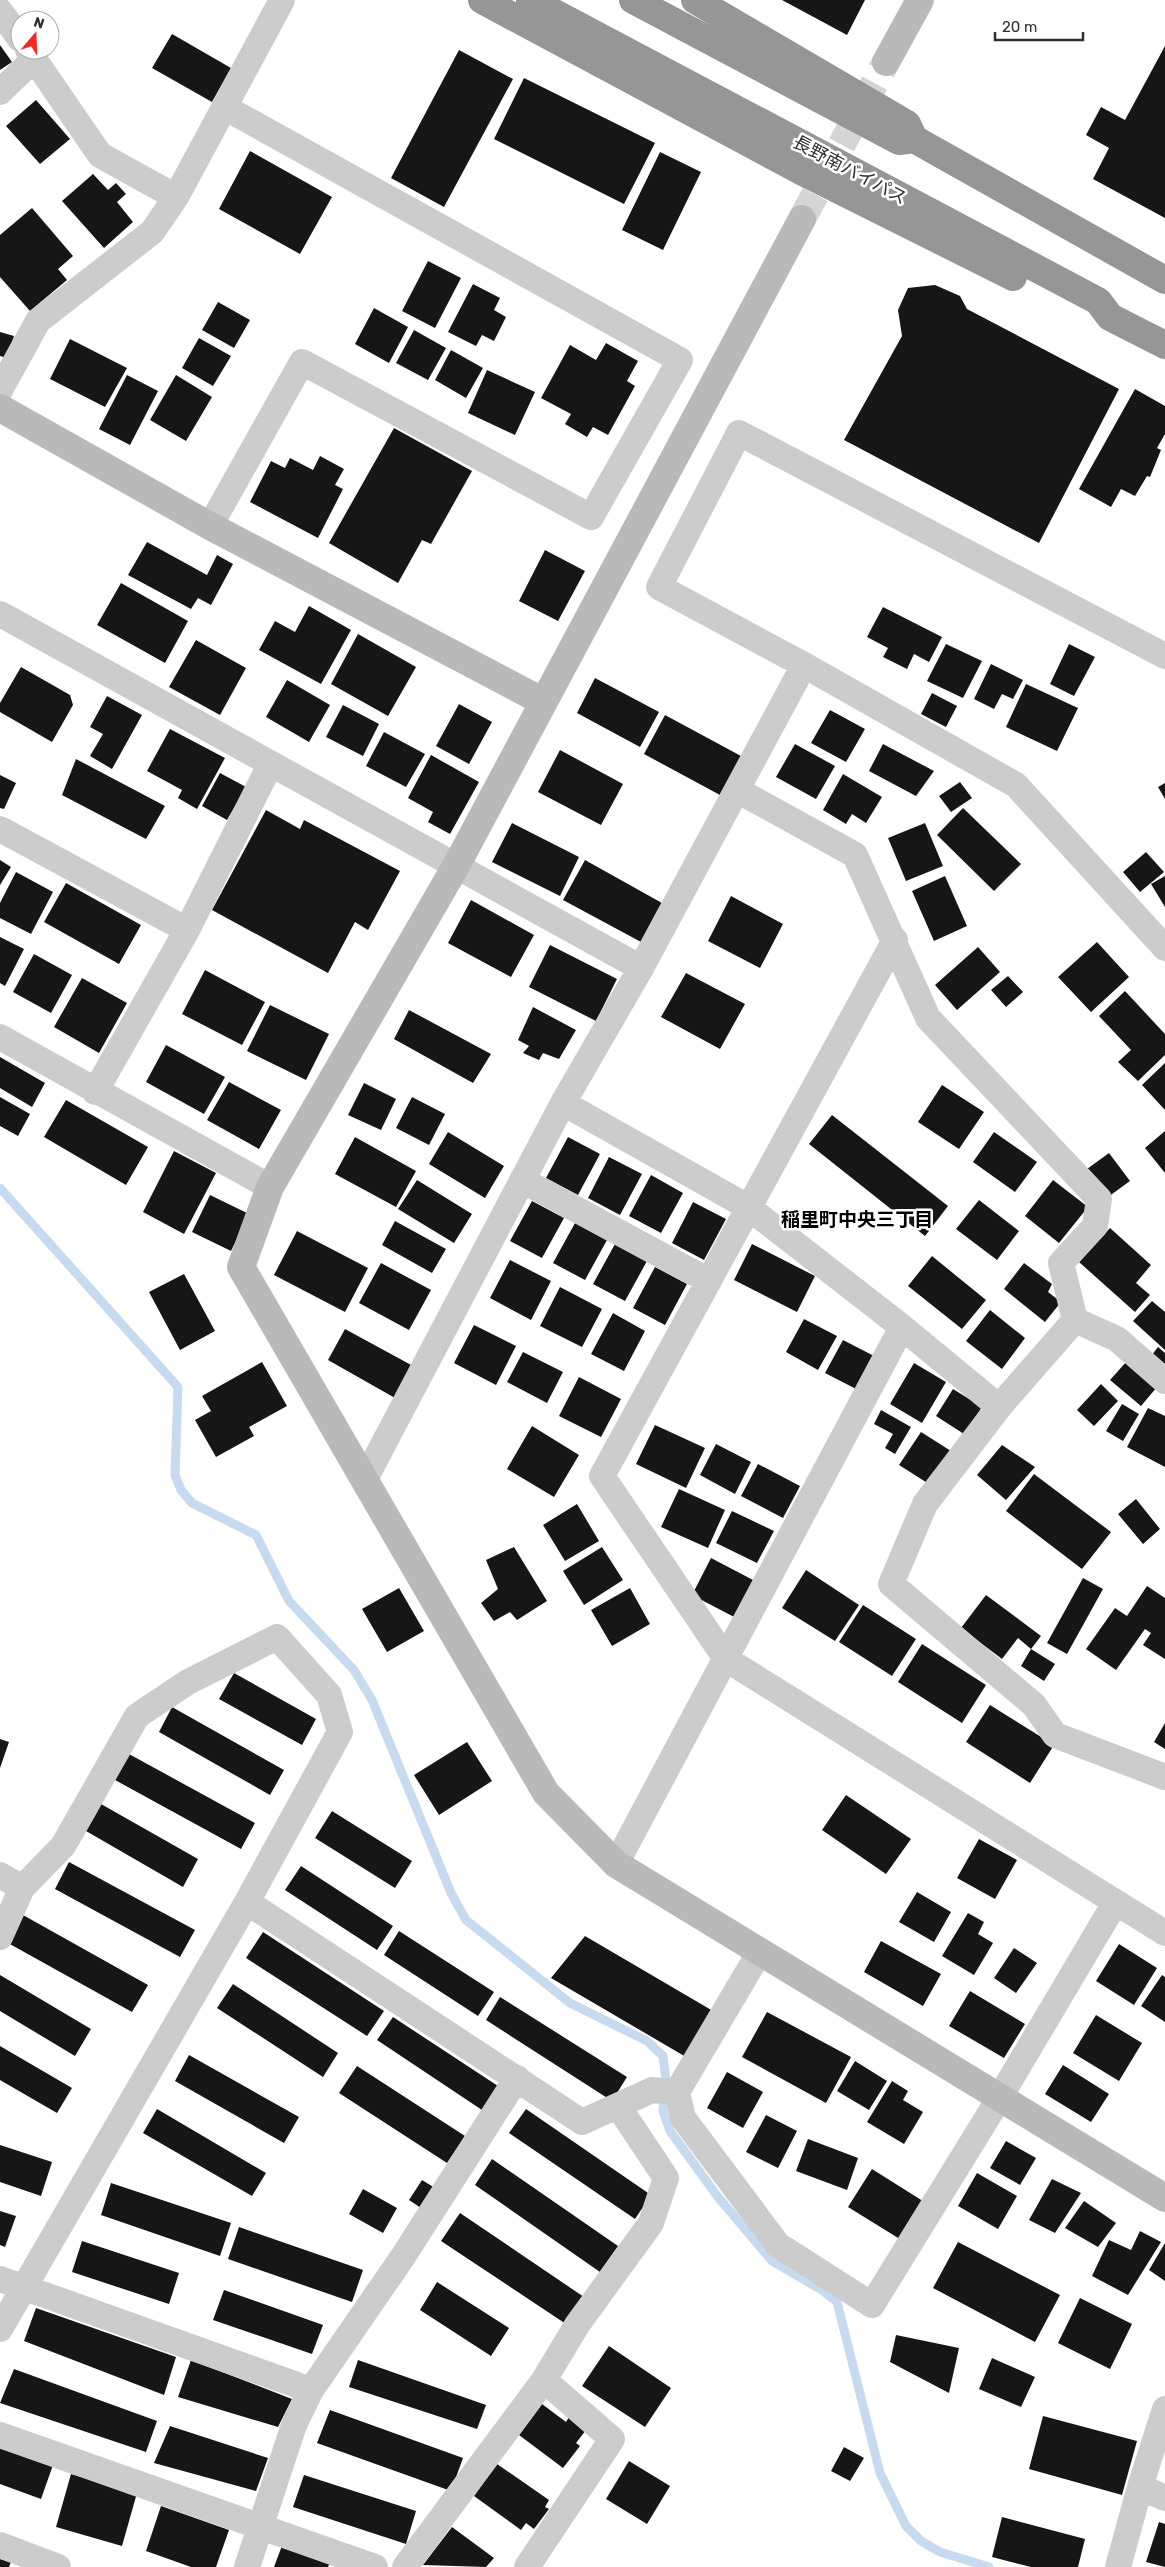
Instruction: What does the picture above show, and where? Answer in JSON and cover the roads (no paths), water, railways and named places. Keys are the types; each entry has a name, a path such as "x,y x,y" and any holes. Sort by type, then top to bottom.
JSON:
{"highway":[{"path":"482,0 801,171 1092,316 1110,317"},
{"path":"633,0 899,141 914,139 1165,280"},
{"path":"694,0 908,124 914,139"},
{"name":"長野南バイパス","path":"541,6 1098,301 1110,317 1165,345"}],"street":[{"path":"0,390 38,321 152,232 176,197 282,0"},
{"path":"886,62 920,0"},
{"path":"0,11 10,25"},
{"path":"0,92 20,60"},
{"path":"35,60 100,155 176,197"},
{"path":"210,526 302,362 592,517 680,360 224,107"},
{"path":"802,219 542,701 456,866 270,1187 241,1267 546,1793 616,1864 759,1953 1165,2198"},
{"path":"0,408 210,526 542,701"},
{"path":"1165,656 739,433 659,588 804,665 1016,785 1165,948"},
{"path":"0,614 270,765 641,968"},
{"path":"365,1478 563,1103 641,968 804,665"},
{"path":"95,1092 187,930 270,765"},
{"path":"737,790 855,854 896,940 928,1018 1099,1199 1095,1226 1061,1264 1075,1320"},
{"path":"0,829 187,930"},
{"path":"896,940 602,1476 726,1658 1165,1933"},
{"path":"0,1037 95,1092 270,1187"},
{"path":"563,1103 748,1207 902,1327 999,1407"},
{"path":"522,1180 708,1281"},
{"path":"1075,1320 1117,1339 1165,1381"},
{"path":"1075,1320 999,1407 925,1504 891,1584 1034,1705 1055,1735 1165,1777"},
{"path":"616,1864 902,1327"},
{"path":"0,1937 22,1888 63,1846 137,1716 188,1682 277,1637 329,1695 340,1732 247,1902 12,2283 0,2329"},
{"path":"0,1875 22,1888"},
{"path":"247,1902 582,2122 618,2106 665,2091 759,1953"},
{"path":"665,2091 778,2245 872,2304 1000,2097 1115,1903"},
{"path":"247,2567 294,2425 311,2390 404,2255 517,2078"},
{"path":"406,2567 544,2380 577,2325 651,2223 666,2178 618,2106"},
{"path":"12,2283 311,2390"},
{"path":"527,2567 612,2439 544,2380"},
{"path":"1118,2567 1140,2486 1165,2409"},
{"path":"0,2435 375,2567"},
{"path":"1140,2486 1165,2498"},
{"path":"0,2545 58,2567"}],"waterway":[{"path":"0,1188 178,1387 175,1475 181,1490 192,1503 256,1535 289,1601 354,1670 372,1700 451,1893 466,1920 570,2003 647,2041 663,2056 666,2080 663,2111 670,2131 718,2197 772,2261 822,2290 837,2302 880,2473 906,2526 921,2541 940,2552 989,2567"}],"tunnel":[{"path":"802,219 886,62"}],"district":[{"name":"稲里町中央三丁目","path":"857,1219"}]}
